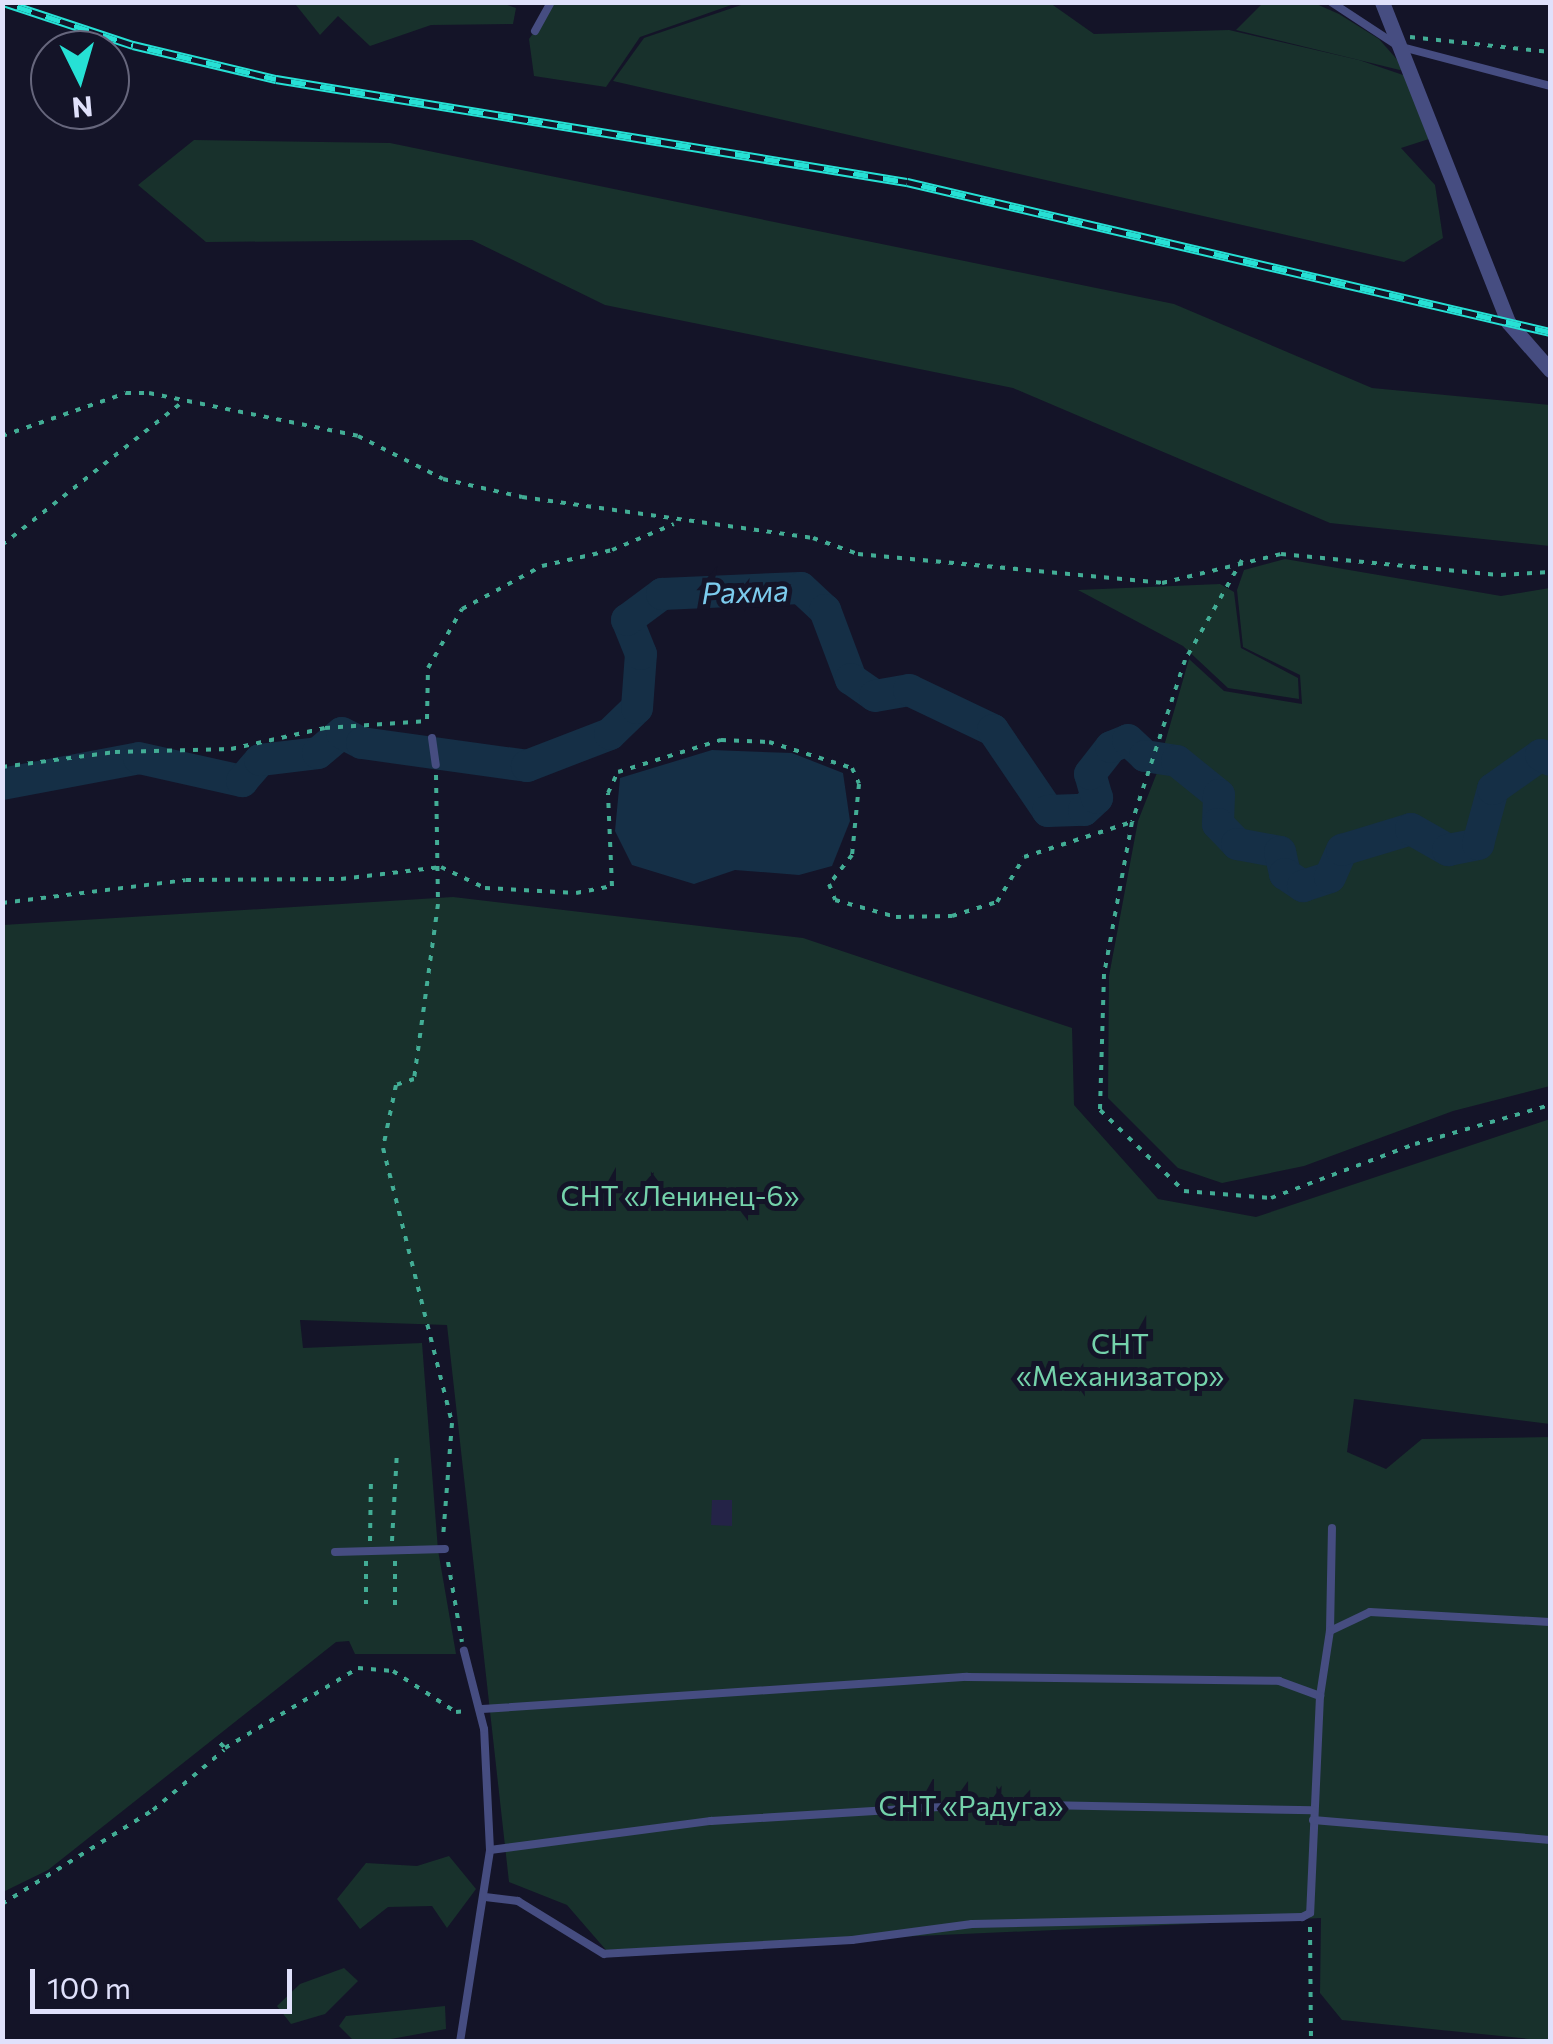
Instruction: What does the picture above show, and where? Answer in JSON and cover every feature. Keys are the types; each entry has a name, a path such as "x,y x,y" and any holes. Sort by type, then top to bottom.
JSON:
{"street":[{"path":"1382,2 1508,322 1550,370"}],"lane":[{"path":"535,31 552,2"},
{"path":"1330,2 1398,46 1550,86"},
{"path":"432,738 436,764"},
{"path":"487,1897 518,1901 604,1954 852,1940 972,1924 1310,1913 1320,1696 1330,1632 1332,1528"},
{"path":"335,1552 445,1549"},
{"path":"1330,1632 1370,1612 1550,1622"},
{"path":"460,2042 487,1897 490,1850 482,1709 464,1651"},
{"path":"482,1709 968,1678 1279,1681 1320,1696"},
{"path":"490,1850 711,1821 987,1804 1313,1815 1550,1840"}],"path":[{"path":"1398,46 1416,33 1550,52"},
{"path":"2,436 126,392 185,400 358,436 442,478 592,513 688,522 1059,578 1162,583 1243,559 1281,554 1501,575 1550,572"},
{"path":"2,546 185,400"},
{"path":"432,738 428,721 428,668 462,608 542,566 688,522"},
{"path":"1243,559 1185,660 1164,740 1132,822 1104,974 1100,1110 1184,1191 1271,1198 1415,1144 1550,1104"},
{"path":"2,767 231,748 325,728 428,721"},
{"path":"2,902 186,880 341,879 440,867 485,888 576,893 612,886 608,792 618,772 721,740 770,742 852,768 858,784 852,855 829,884 835,900 896,916 952,916 997,902 1024,857 1132,822"},
{"path":"436,764 440,867 414,1078 396,1084 384,1148 452,1422 440,1520 464,1651"},
{"path":"395,1605 397,1451"},
{"path":"366,1604 371,1478"},
{"path":"2,1904 152,1810 230,1745 358,1668 392,1671 456,1712 482,1709"},
{"path":"220,1743 230,1745"},
{"path":"1310,1913 1312,2042"}],"green space":[{"path":"499,2 516,8 513,24 431,25 370,46 338,16 320,35 296,5"},
{"path":"555,3 737,3 640,37 606,87 534,76 529,39"},
{"path":"747,3 1050,3 1094,34 1229,30 1359,60 1406,76 1432,138 1401,148 1435,185 1443,238 1404,262 613,81 644,38"},
{"path":"1263,3 1314,3 1339,14 1379,39 1408,72 1236,30"},
{"path":"194,140 390,143 1174,304 1372,388 1550,405 1550,546 1330,523 1013,388 605,305 472,240 206,242 138,185"},
{"path":"1285,559 1501,596 1550,588 1550,754 1538,749 1487,787 1473,838 1449,844 1402,822 1337,847 1327,870 1304,879 1289,870 1283,846 1240,836 1224,823 1223,790 1182,756 1162,753 1189,659 1224,691 1302,704 1300,675 1243,647 1237,590 1244,570"},
{"path":"1220,584 1234,592 1241,648 1298,678 1299,699 1228,688 1183,646 1078,590"},
{"path":"1542,761 1550,766 1550,1086 1453,1111 1304,1166 1222,1183 1178,1168 1108,1098 1109,976 1138,821 1160,765 1214,798 1213,826 1234,847 1275,859 1298,892 1335,882 1348,855 1414,834 1441,855 1482,849 1499,793"},
{"path":"453,897 803,938 1072,1028 1074,1105 1158,1199 1256,1217 1550,1119 1550,1424 1354,1399 1347,1452 1386,1469 1422,1439 1550,1437 1550,2041 1342,2020 1320,1993 1321,1918 606,1950 567,1905 509,1882 447,1325 300,1320 303,1348 422,1343 438,1550 456,1654 355,1654 349,1641 336,1642 48,1870 3,1892 3,925"},
{"path":"449,1856 476,1889 447,1928 432,1906 388,1907 360,1929 337,1899 366,1863 417,1866"},
{"path":"344,1968 358,1981 325,2014 291,2024 277,2006 300,1984"},
{"path":"445,2006 446,2029 380,2041 354,2041 339,2026 346,2016"}],"water":[{"path":"712,750 792,753 843,773 850,821 832,866 799,875 735,870 694,884 632,865 615,831 620,778"}],"building":[{"path":"712,1500 732,1500 732,1526 711,1525"}],"waterway":[{"name":"Рахма","path":"2,784 139,758 242,781 260,760 318,753 342,733 362,743 527,766 610,734 637,708 641,654 627,620 662,594 801,588 825,610 851,679 875,696 909,690 993,730 1048,811 1084,810 1097,798 1090,774 1111,747 1128,740 1145,756 1177,761 1219,795 1218,824 1237,844 1280,852 1285,874 1303,886 1330,877 1342,850 1411,829 1448,850 1478,844 1493,789 1541,755 1550,760"}],"railway":[{"path":"3,2 133,45 276,79 907,182 1550,332"}],"park label":[{"name":"СНТ «Ленинец-6»","path":"680,1195"},
{"name":"СНТ «Механизатор»","path":"1120,1359"},
{"name":"СНТ «Радуга»","path":"971,1805"}]}
